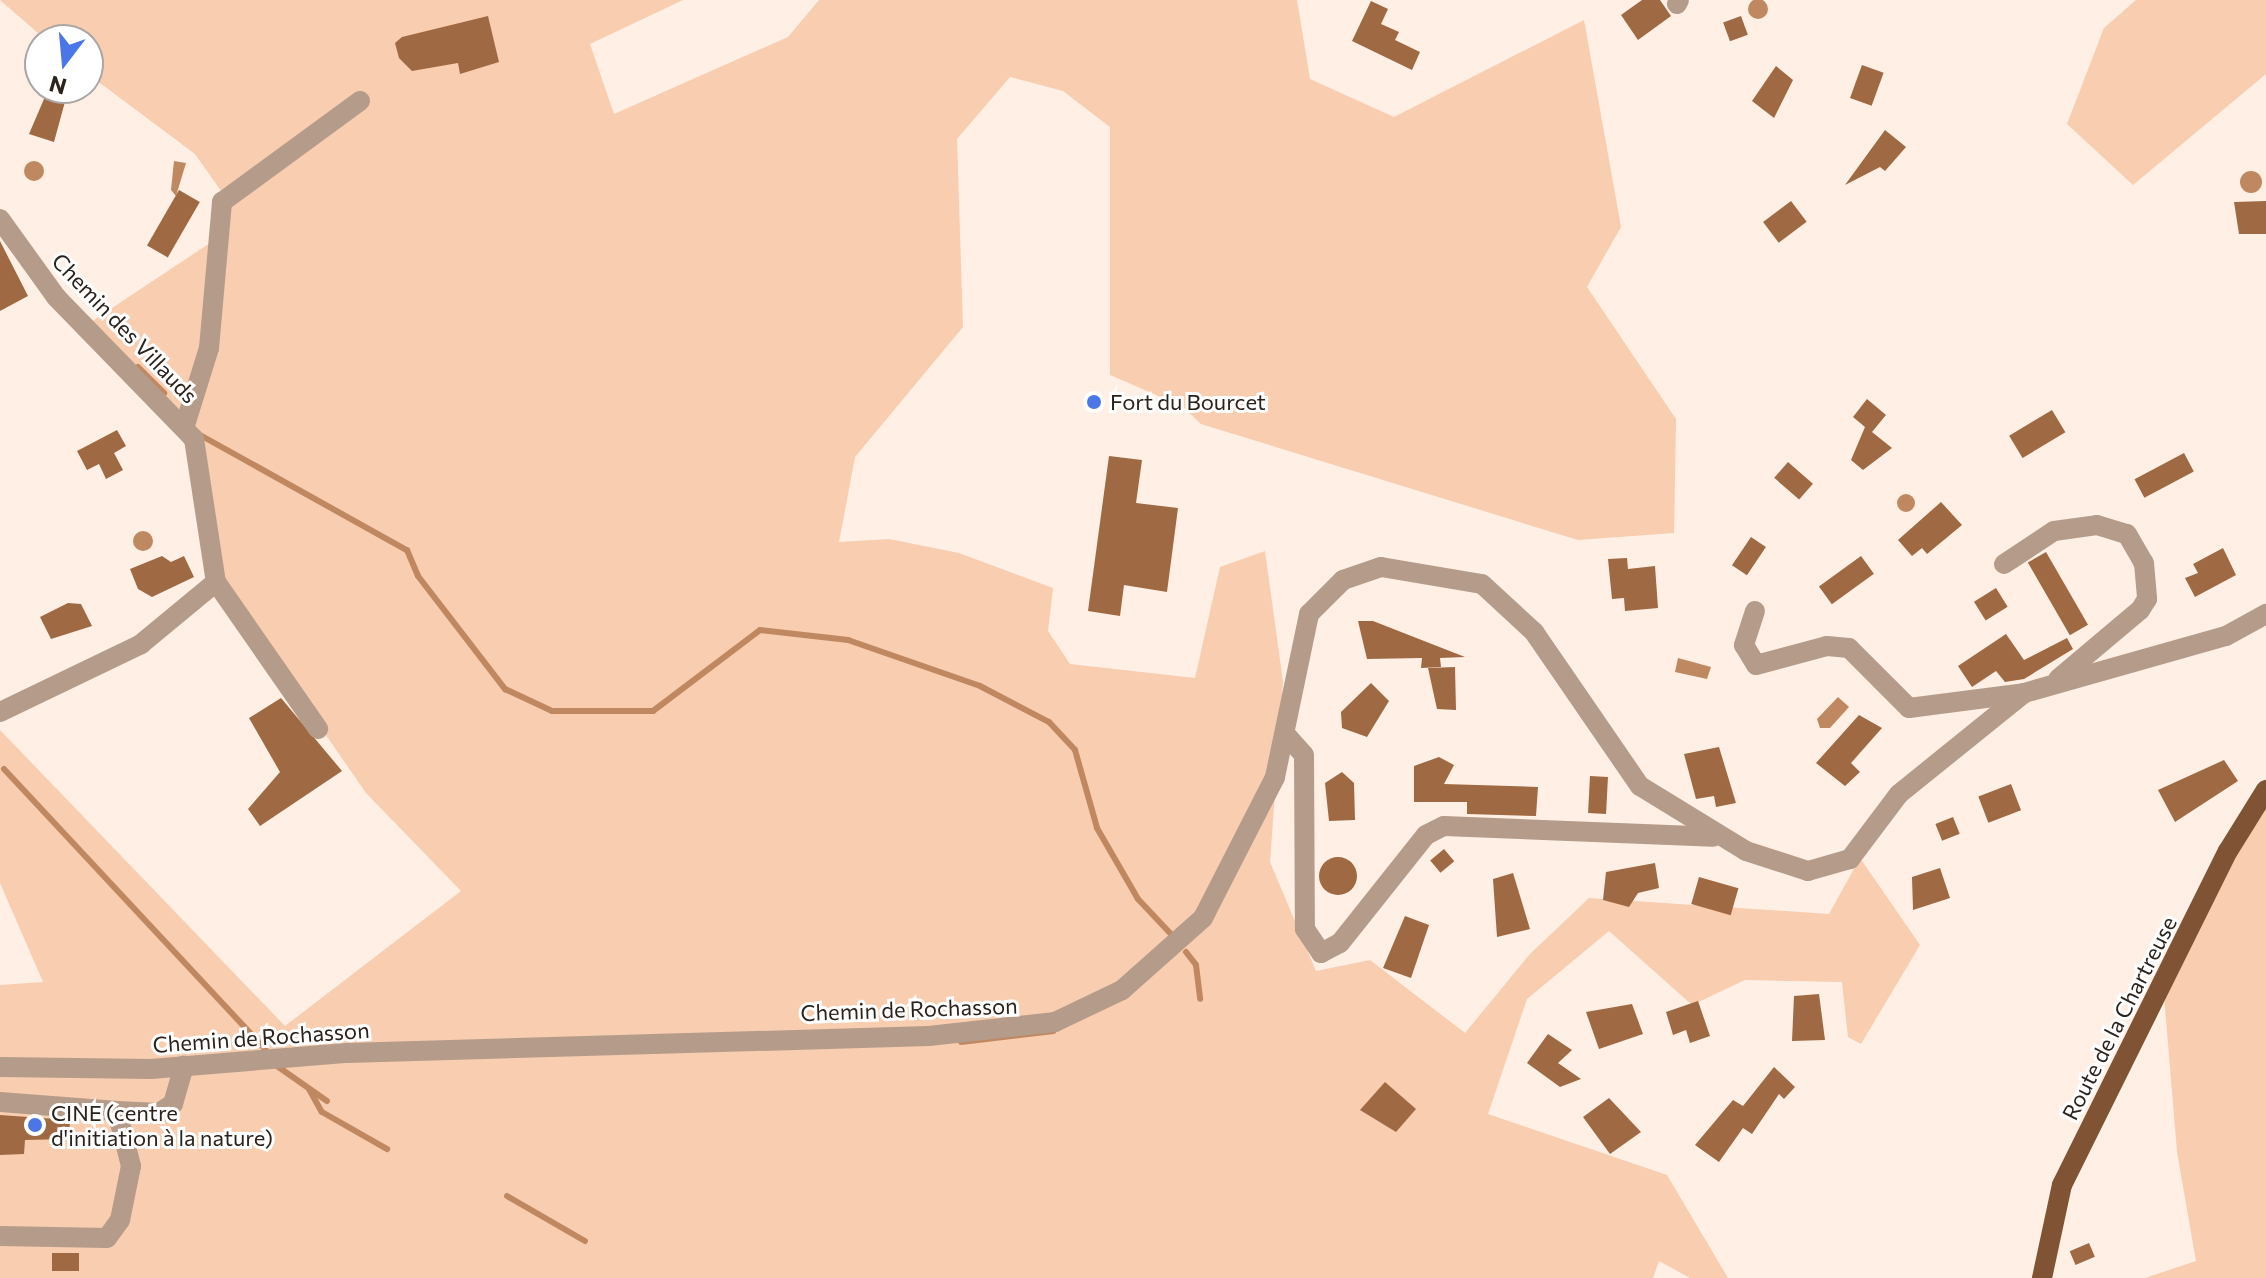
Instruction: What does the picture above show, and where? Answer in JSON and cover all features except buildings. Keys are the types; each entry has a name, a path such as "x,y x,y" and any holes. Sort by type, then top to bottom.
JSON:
{"main road":[{"name":"Route de la Chartreuse","path":"2042,1278 2062,1185 2266,790"}],"street":[{"path":"185,425 209,348 222,202 360,101"},
{"name":"Chemin des Villauds","path":"2,229 56,297 185,425 198,450 216,582 318,729"},
{"name":"Chemin de Rochasson","path":"2004,564 2054,531 2097,525 2127,534 2144,563 2147,599 2140,610 2057,680"},
{"name":"Chemin de Rochasson","path":"0,1067 184,1066 435,1050 929,1036 1055,1022 1122,990 1203,918 1257,819 1287,736 1299,637 1324,594 1381,567 1458,575 1482,584 1534,632 1640,786 1725,838 1788,868 1840,865 1899,794 2024,693"},
{"path":"0,712 141,644 216,582"},
{"name":"Chemin de Rochasson","path":"1755,611 1744,645 1756,665 1827,646 1849,648 1909,708 2024,693 2057,680 2226,636 2266,614"},
{"path":"1287,736 1304,755 1305,929 1321,953 1340,943 1426,835 1444,826 1725,838"},
{"path":"0,1102 159,1113 173,1104 184,1066"},
{"path":"0,1236 107,1238 120,1220 131,1166 117,1111"}],"shaded area":[{"path":"1758,-1 1765,2 1768,9 1765,16 1758,19 1751,16 1748,9 1751,2"},
{"path":"0,0 683,0 590,44 614,114 788,37 819,0 1297,0 1310,79 1394,117 1584,20 1621,227 1587,287 1676,419 1674,533 1578,540 1201,424 1182,406 1110,375 1110,127 1063,91 1010,77 957,139 963,327 855,457 839,542 889,539 959,553 1053,588 1048,631 1070,664 1195,678 1220,567 1265,551 1283,682 1270,862 1316,971 1370,960 1465,1033 1530,954 1589,898 1829,914 1860,858 1920,945 1861,1044 1848,1037 1842,982 1745,980 1692,1005 1609,931 1527,999 1488,1114 1667,1175 1728,1278 1690,1278 1659,1261 1653,1278 0,1278 0,985 43,982 0,883 0,730 285,1026 461,891 366,793 216,576 197,453 85,326 216,239 226,198 195,154 104,86 104,24 28,24"},
{"path":"2136,0 2266,0 2266,74 2133,185 2067,124 2104,28"},
{"path":"30,161 38,161 44,171 38,181 30,181 24,175 24,167"},
{"path":"174,161 186,163 176,196 171,190"},
{"path":"2247,171 2255,171 2262,182 2255,193 2247,193 2240,186 2240,178"},
{"path":"1902,494 1910,494 1915,503 1913,510 1902,512 1897,507 1897,499"},
{"path":"143,531 150,534 153,541 150,548 143,551 136,548 133,541 136,534"},
{"path":"1678,658 1711,667 1707,679 1675,672"},
{"path":"1838,697 1849,707 1830,728 1820,728 1817,719"},
{"path":"2266,804 2266,1278 2145,1278 2196,1261 2177,1152 2164,995 2237,843"}],"waterway":[{"path":"138,367 164,393"},
{"path":"200,435 407,550 418,576 505,689 552,711 653,711 760,630 848,640 980,686 1049,722 1075,750 1097,828 1138,899 1171,934"},
{"path":"4,769 265,1049"},
{"path":"1186,952 1196,965 1200,999"},
{"path":"961,1042 1053,1031"},
{"path":"277,1066 327,1101"},
{"path":"309,1089 322,1112 387,1149"},
{"path":"507,1196 585,1241"}],"place":[{"name":"Fort du Bourcet","path":"1094,402"},
{"name":"CINE (centre d'initiation à la nature)","path":"35,1125"}]}
